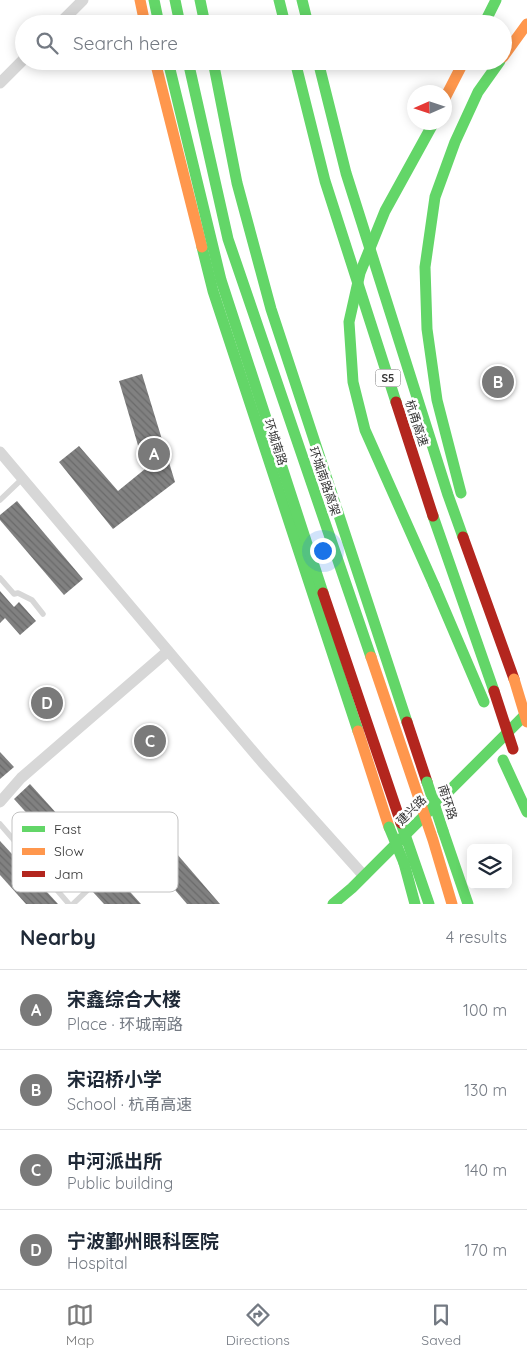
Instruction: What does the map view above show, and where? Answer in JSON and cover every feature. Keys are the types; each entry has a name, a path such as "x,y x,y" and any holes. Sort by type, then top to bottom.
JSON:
{"main road":[{"path":"140,0 144,15"},
{"path":"154,0 158,15"},
{"path":"175,0 178,15"},
{"path":"200,0 203,15"},
{"path":"280,0 284,15"},
{"path":"302,0 306,15"},
{"path":"488,15 496,0"},
{"path":"512,45 527,24"},
{"name":"环城南路","path":"157,70 213,291 389,827 404,863 415,904"},
{"path":"170,70 221,280 312,561 429,904"},
{"name":"环城南路高架","path":"190,70 228,238 433,840 452,904"},
{"name":"南环路","path":"215,70 237,183 272,309 304,412 468,904"},
{"name":"杭甬高速","path":"297,70 325,181 428,503 514,753"},
{"name":"杭甬高速","path":"320,70 346,173 448,495 514,679 527,722"},
{"path":"452,85 459,70"},
{"path":"492,622 438,400 427,329 425,267 434,197 455,142 478,92 494,70"},
{"path":"430,130 385,211 360,273 349,322 353,382 365,430 485,706"},
{"name":"建兴路","path":"334,904 527,713"},
{"path":"492,727 503,760 527,812"},
{"path":"522,772 527,788"}],"street":[{"path":"68,15 83,0"},
{"path":"0,83 15,68"},
{"path":"0,452 262,762 364,876"},
{"path":"0,802 21,778 168,651"}],"lane":[{"path":"0,500 22,479"},
{"path":"0,578 14,594 18,593 32,600 43,614"},
{"path":"0,824 12,838"},
{"path":"59,892 69,904"},
{"path":"73,904 86,892"}],"building":[{"path":"142,374 175,482 113,529 59,462 79,446 118,491 145,469 119,381"},
{"path":"17,501 83,579 64,595 0,520 0,515"},
{"path":"0,591 14,607 19,602 36,621 20,635 5,618 0,623"},
{"path":"0,752 14,767 0,779"},
{"path":"30,784 55,812 26,812 14,799"},
{"path":"0,841 12,854 12,888 0,875"},
{"path":"178,855 220,904 187,904 177,892"},
{"path":"15,892 47,892 58,904 26,904"},
{"path":"93,892 130,892 141,904 104,904"}],"traffic: fast":[{"path":"154,0 157,15"},
{"path":"175,0 178,15"},
{"path":"200,0 203,15"},
{"path":"279,0 283,15"},
{"path":"302,0 306,15"},
{"path":"488,15 496,0"},
{"path":"170,70 221,280 323,593"},
{"path":"190,70 228,239 371,657"},
{"path":"215,70 237,183 271,309 407,722"},
{"path":"297,70 325,181 396,402"},
{"path":"320,70 346,173 463,537"},
{"path":"461,493 437,400 427,329 425,267 435,197 455,142 478,92 494,70"},
{"path":"430,130 385,211 360,273 349,322 353,382 365,430 434,585"},
{"path":"202,247 213,291 358,731"},
{"path":"433,516 494,691"},
{"path":"434,585 484,702"},
{"path":"333,904 352,888 527,713"},
{"path":"503,760 527,812"},
{"path":"427,782 443,831"},
{"path":"401,823 429,904"},
{"path":"389,827 404,863"},
{"path":"443,831 468,904"},
{"path":"404,863 415,904"}],"traffic: slow":[{"path":"140,0 143,15"},
{"path":"512,45 527,24"},
{"path":"157,70 202,247"},
{"path":"452,85 459,70"},
{"path":"371,657 433,840 452,904"},
{"path":"514,679 527,722"},
{"path":"358,731 389,827"}],"traffic: jam":[{"path":"396,402 433,516"},
{"path":"463,537 514,679"},
{"path":"323,593 401,823"},
{"path":"494,691 513,749"},
{"path":"407,722 427,782"}],"place":[{"name":"宋诏桥小学","path":"498,382"},
{"name":"宋鑫综合大楼","path":"154,454"},
{"name":"宁波鄞州眼科医院","path":"47,703"},
{"name":"中河派出所","path":"150,741"}]}
